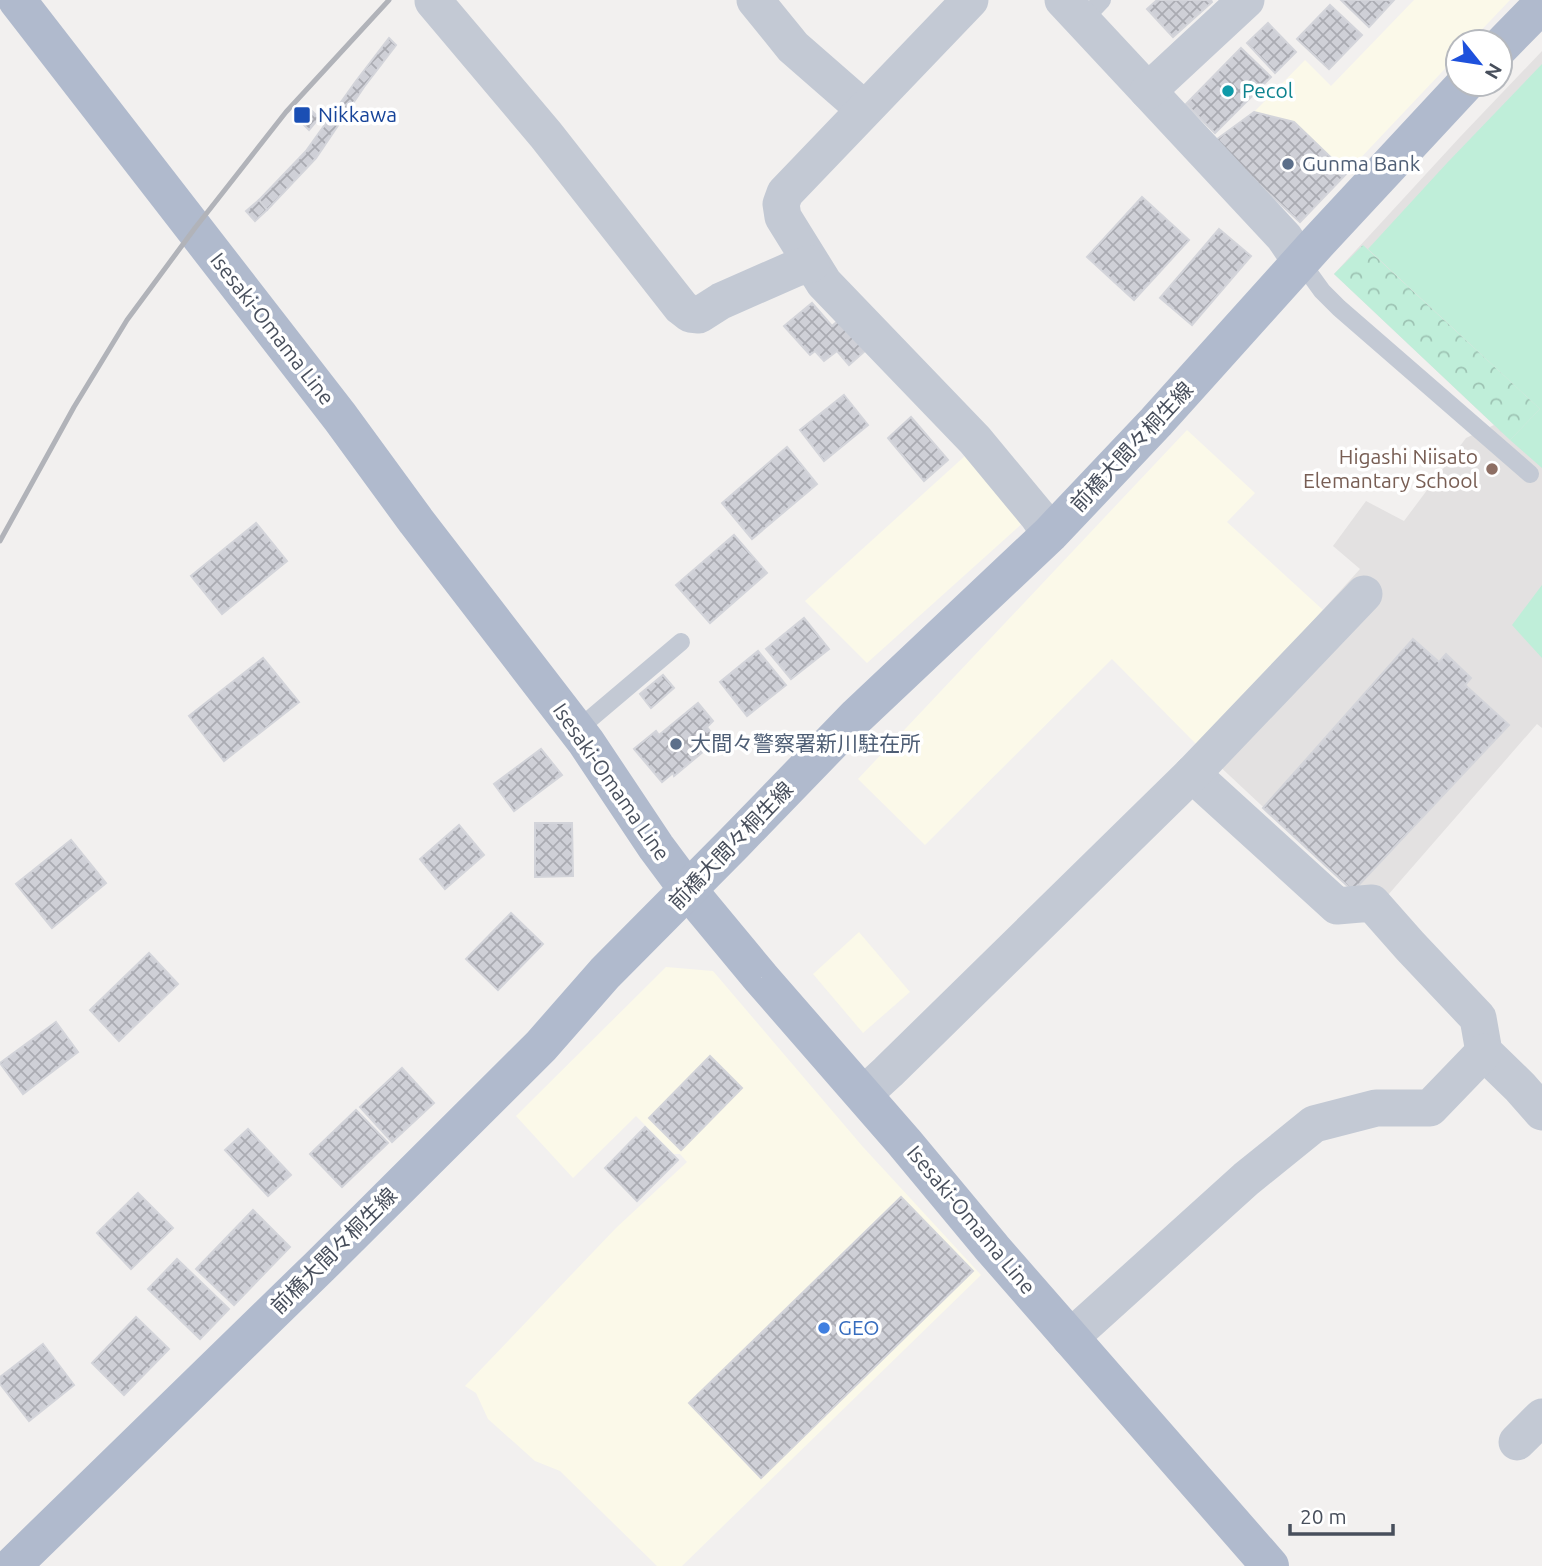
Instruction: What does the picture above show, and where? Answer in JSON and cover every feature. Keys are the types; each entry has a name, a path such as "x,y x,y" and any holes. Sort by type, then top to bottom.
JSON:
{"main road":[{"name":"Isesaki-Omama Line","path":"17,0 323,395 577,730 688,890 1070,1338 1270,1566"},
{"path":"1514,33 1542,4"},
{"name":"前橋大間々桐生線","path":"12,1566 541,1046 605,972 857,716 1050,534 1452,98"}],"street":[{"path":"755,0 793,47 864,109"},
{"path":"970,0 785,193 781,204 783,217 824,283 975,440 1050,534"},
{"path":"1148,91 1246,0"},
{"path":"433,1 545,135 681,307 690,314 699,314 721,301 811,264"},
{"path":"1083,7 1148,91 1284,237 1301,262"},
{"path":"863,1095 1192,774 1364,594"},
{"path":"1192,774 1338,906 1372,902 1478,1018 1484,1052 1542,1111"},
{"path":"1070,1338 1246,1178 1314,1124 1376,1108 1430,1108 1484,1052"}],"lane":[{"path":"1301,262 1322,291 1339,308 1530,474"},
{"path":"577,730 681,642"}],"shaded area":[{"path":"1414,0 1510,0 1483,28 1444,28 1444,70 1300,222 1213,142 1254,112 1305,60 1331,86"},
{"name":"Higashi Niisato Elemantary School","path":"1542,51 1542,728 1537,724 1388,895 1353,891 1199,747 1360,569 1333,546 1366,501 1404,521 1466,438 1494,425 1334,274 1497,98 1514,98 1514,80"},
{"path":"1187,430 1255,493 1227,522 1323,610 1199,747 1112,659 925,845 858,779"},
{"path":"966,455 1026,520 867,663 805,601"},
{"path":"859,932 910,992 863,1033 813,974"},
{"path":"666,967 713,971 863,1147 981,1275 682,1566 657,1566 560,1471 535,1461 488,1419 476,1393 465,1386 616,1228 687,1162 680,1154 674,1154 636,1116 573,1178 516,1116"}],"green space":[{"path":"1542,64 1542,468 1510,440 1540,409 1368,249 1509,98 1514,98 1514,93"},
{"path":"1363,245 1540,409 1510,440 1334,274"},
{"path":"1542,585 1542,658 1512,625"}],"building":[{"path":"1157,0 1212,2 1173,37 1147,9"},
{"path":"1341,0 1394,0 1369,27"},
{"path":"1330,5 1362,35 1329,69 1297,39"},
{"path":"1268,23 1296,52 1275,73 1247,43"},
{"path":"389,38 396,45 316,158 267,210 259,200 306,151"},
{"name":"Pecol","path":"1241,48 1271,77 1215,133 1186,104"},
{"path":"312,111 319,118 309,130 302,123"},
{"name":"Gunma Bank","path":"1254,112 1294,122 1347,173 1300,222 1213,142"},
{"path":"1142,197 1189,240 1134,300 1087,257"},
{"path":"259,200 267,210 255,221 246,211"},
{"path":"1219,229 1251,256 1192,325 1160,298"},
{"path":"812,303 832,326 839,320 865,351 849,365 837,351 824,361 815,351 810,355 784,326"},
{"path":"844,395 868,425 824,461 800,430"},
{"path":"911,417 948,460 924,481 888,438"},
{"path":"787,447 817,484 752,539 722,503"},
{"path":"256,523 287,561 222,614 191,576"},
{"path":"734,535 767,573 710,623 676,585"},
{"path":"804,618 829,649 791,679 766,649"},
{"path":"1413,639 1439,662 1446,654 1471,678 1465,685 1509,725 1353,891 1263,808"},
{"path":"758,651 786,685 747,716 720,682"},
{"path":"263,658 299,702 224,761 189,716"},
{"path":"663,675 674,688 651,708 640,694"},
{"name":"大間々警察署新川駐在所","path":"698,703 713,721 707,727 717,740 674,776 673,773 662,782 634,749 656,731 659,735"},
{"path":"541,749 562,775 514,811 494,784"},
{"path":"535,823 572,823 573,876 535,877"},
{"path":"459,825 484,855 445,889 420,859"},
{"path":"71,840 106,883 52,928 16,884"},
{"path":"511,913 543,944 498,990 466,959"},
{"path":"149,953 178,984 119,1041 90,1010"},
{"path":"56,1022 78,1052 23,1094 0,1063"},
{"path":"710,1056 742,1088 681,1150 649,1118"},
{"path":"402,1068 434,1103 392,1142 360,1107"},
{"path":"356,1110 388,1143 342,1187 310,1154"},
{"path":"645,1127 678,1160 637,1201 605,1168"},
{"path":"248,1129 291,1175 268,1196 225,1150"},
{"path":"138,1193 173,1228 131,1269 97,1233"},
{"path":"901,1197 973,1271 761,1478 689,1403"},
{"path":"253,1210 290,1247 234,1305 196,1269"},
{"path":"177,1259 229,1309 200,1339 148,1289"},
{"path":"136,1317 169,1349 124,1395 92,1363"},
{"path":"43,1344 74,1385 29,1421 0,1384 0,1377"}],"railway":[{"path":"0,541 74,407 127,320 286,112 389,0"}],"place":[{"name":"Pecol","path":"1228,91"},
{"name":"Nikkawa","path":"302,115"},
{"name":"Gunma Bank","path":"1288,164"},
{"name":"Higashi Niisato Elemantary School","path":"1492,469"},
{"name":"大間々警察署新川駐在所","path":"676,744"},
{"name":"GEO","path":"824,1328"}]}
